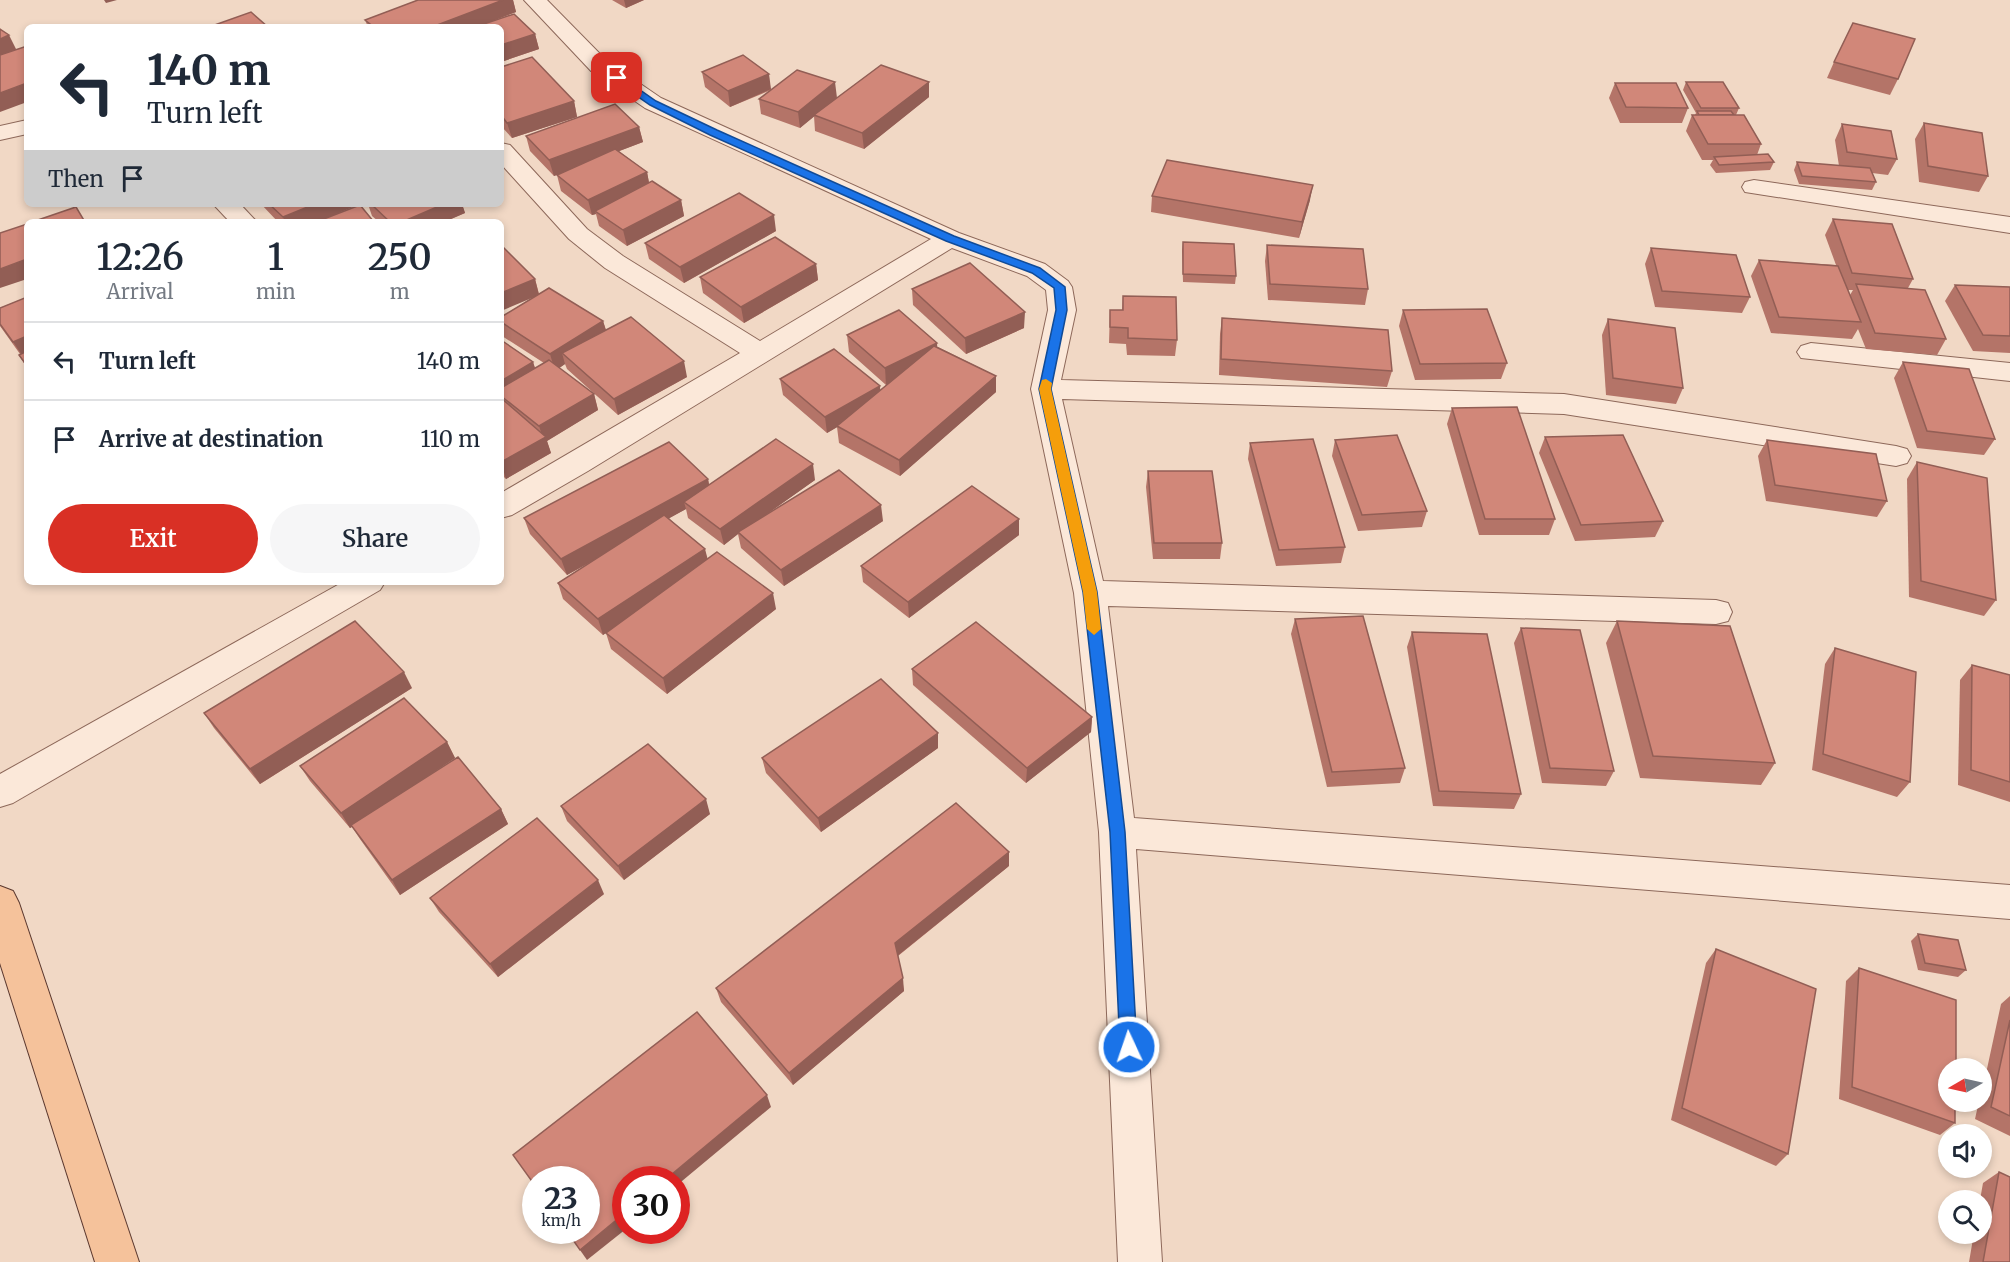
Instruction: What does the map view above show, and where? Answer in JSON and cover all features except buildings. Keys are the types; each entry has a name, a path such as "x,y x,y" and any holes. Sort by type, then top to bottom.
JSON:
{"main road":[{"path":"0,903 117,1262"}],"street":[{"path":"535,0 599,66 653,103 950,238 1036,270 1059,287 1062,310 1045,389 1090,592 1117,832 1140,1262"},
{"path":"0,133 24,128"},
{"path":"504,153 578,234 614,262 760,353"},
{"path":"1754,187 2010,225"},
{"path":"229,207 241,219"},
{"path":"504,505 950,238"},
{"path":"1811,352 2010,372"},
{"path":"1045,389 1564,404 1896,456"},
{"path":"0,792 364,585"},
{"path":"1090,592 1716,612"},
{"path":"1117,832 2010,902"}],"slow traffic":[{"path":"1046,383 1045,389 1090,592 1094,629"}],"route":[{"path":"617,78 653,103 713,132 950,238 1036,270 1059,287 1062,310 1045,389 1090,592 1117,832 1129,1047"}]}
